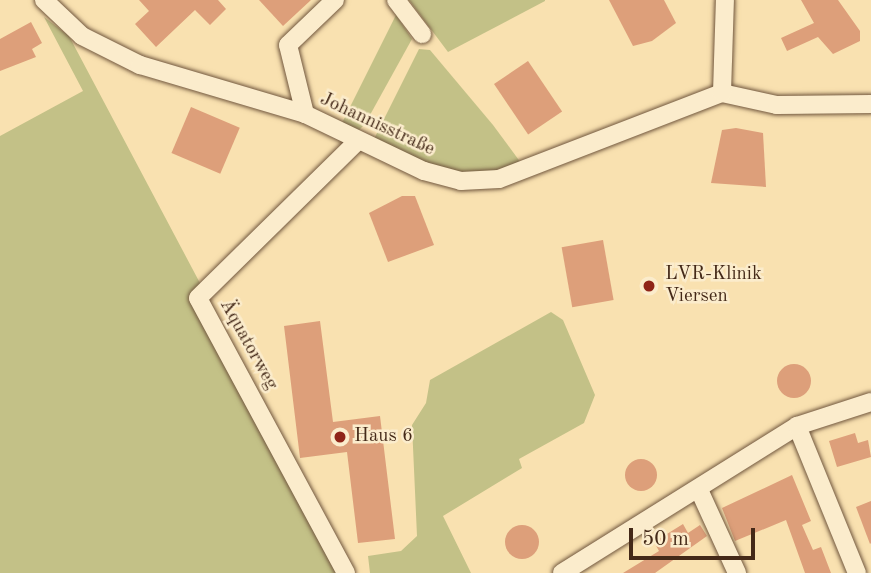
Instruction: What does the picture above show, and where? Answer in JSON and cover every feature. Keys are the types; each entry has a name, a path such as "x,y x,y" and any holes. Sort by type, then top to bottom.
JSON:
{"street":[{"name":"Johannisstraße","path":"44,0 82,36 140,65 305,114 357,142 424,171 461,181 499,179 722,93"},
{"path":"305,114 288,45 335,0"},
{"path":"396,0 422,34"},
{"path":"725,0 722,93 777,105 871,104"},
{"name":"Äquatorweg","path":"346,573 198,298 357,142"},
{"path":"562,573 700,492 797,426 871,402"},
{"path":"797,426 858,573"},
{"path":"700,492 737,573"}],"shaded area":[{"path":"409,0 545,0 545,1 448,52"},
{"path":"396,15 412,39 365,124 358,131 341,125"},
{"path":"44,17 69,36 201,285 337,573 0,573 0,136 83,91"},
{"path":"419,49 430,50 493,125 521,163 518,169 475,175 424,165 373,141"},
{"path":"551,312 563,320 595,395 584,423 519,459 522,468 443,516 471,573 370,573 368,556 401,551 417,536 412,425 426,403 430,380"}],"building":[{"path":"139,0 218,0 226,9 210,25 195,10 156,47 135,24 149,11"},
{"path":"259,0 311,0 283,26"},
{"path":"609,0 664,0 676,23 652,41 633,46"},
{"path":"801,0 838,0 860,31 860,41 833,54 818,37 787,51 781,38 814,23"},
{"path":"31,22 42,43 32,49 36,57 0,71 0,39"},
{"path":"528,61 562,112 528,134 494,84"},
{"path":"191,107 240,128 220,174 171,153"},
{"path":"736,128 763,133 766,187 711,183 722,130"},
{"path":"402,196 415,196 434,245 388,262 369,213"},
{"path":"603,240 614,300 572,307 562,247"},
{"name":"Haus 6","path":"320,321 333,422 380,416 395,539 358,543 347,452 300,458 284,326"},
{"path":"794,364 806,369 811,381 806,393 794,398 782,393 777,381 782,369"},
{"path":"855,433 858,443 868,440 871,457 837,467 829,441"},
{"path":"641,459 653,463 657,475 653,487 641,491 629,487 625,475 629,463"},
{"path":"792,475 811,521 802,525 813,550 821,547 831,573 805,573 786,520 735,541 722,508"},
{"path":"871,501 871,543 870,544 856,507"},
{"path":"683,524 688,533 700,525 707,536 655,573 623,573 659,551 654,542"},
{"path":"522,525 534,530 539,542 534,554 522,559 510,554 505,542 510,530"}],"place":[{"name":"LVR-Klinik Viersen","path":"649,286"},
{"name":"Haus 6","path":"340,437"}]}
